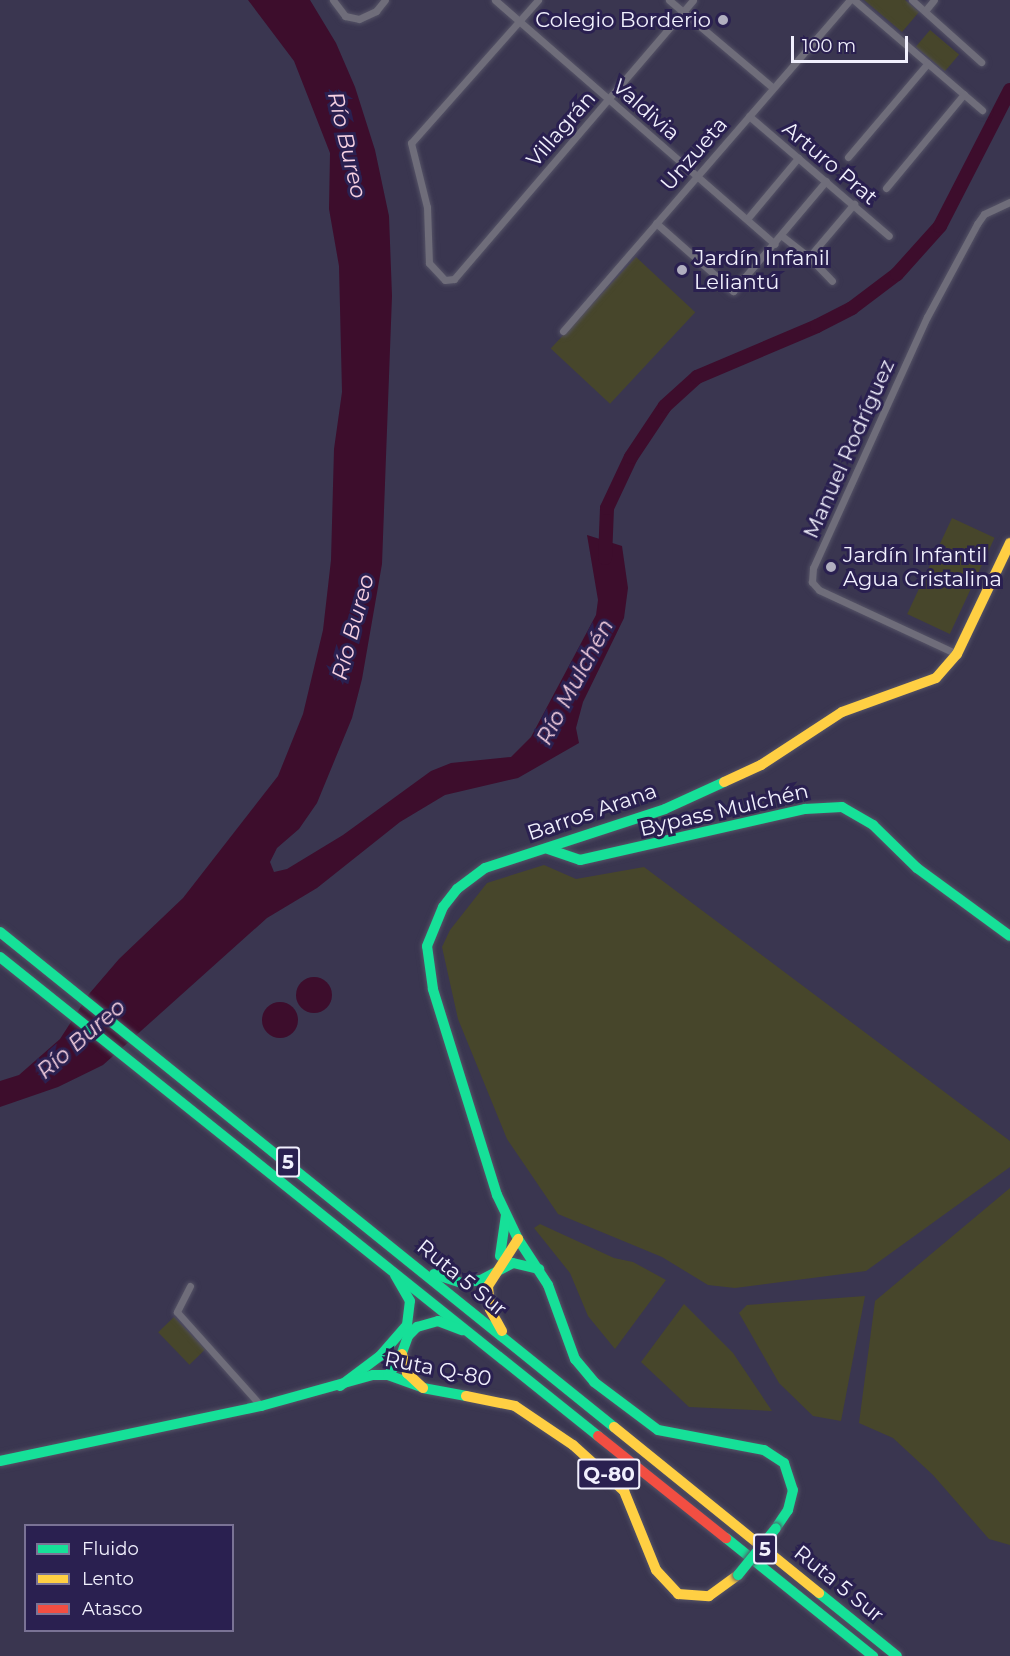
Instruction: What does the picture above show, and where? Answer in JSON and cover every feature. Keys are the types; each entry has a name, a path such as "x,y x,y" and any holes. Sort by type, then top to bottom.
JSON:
{"main road":[{"name":"Barros Arana","path":"776,1528 788,1510 793,1490 784,1463 764,1450 664,1432 635,1416 579,1365 538,1269 518,1239 506,1215 441,1018 427,946 443,907 466,881 497,863 548,849 638,819 742,775 842,712 936,678 957,654 1009,545"},
{"name":"Bypass Mulchén","path":"548,849 580,860 594,858 805,809 842,807 868,822 917,868 1010,936"},
{"name":"Ruta 5 Sur","path":"0,932 165,1062 897,1656"},
{"name":"Ruta 5 Sur","path":"0,957 389,1265 873,1656"},
{"path":"506,1215 505,1240 488,1286 488,1304 512,1344"},
{"path":"495,1270 518,1239"},
{"path":"411,1262 448,1281 462,1283 480,1280 495,1270 520,1263 538,1269"},
{"path":"340,1386 387,1348 404,1330 410,1307 408,1296 389,1265"},
{"path":"388,1375 402,1354 408,1336 427,1322 443,1322 477,1336"},
{"path":"387,1348 384,1359 388,1375"},
{"path":"402,1354 407,1373 423,1388"},
{"name":"Ruta Q-80","path":"0,1461 261,1406 373,1375 388,1375 423,1388 515,1406 601,1467 624,1491 656,1570 678,1594 689,1598 709,1596 738,1575 776,1528"}],"street":[{"path":"333,0 342,13 354,19 376,11 385,0"},
{"name":"Valdivia","path":"495,0 775,244"},
{"path":"519,21 538,0"},
{"path":"669,0 773,88"},
{"name":"Villagrán","path":"519,21 425,125 410,146 427,207 429,263 441,278 454,279 693,0"},
{"path":"852,0 982,110"},
{"name":"Unzueta","path":"563,331 852,0"},
{"path":"912,0 981,62"},
{"path":"925,11 934,0"},
{"path":"848,157 928,63"},
{"path":"886,188 964,94"},
{"name":"Arturo Prat","path":"749,116 889,236"},
{"path":"747,219 798,158"},
{"path":"656,223 733,291 782,236 826,181"},
{"name":"Manuel Rodríguez","path":"957,654 819,590 812,582 813,568 927,317 971,234 984,214 1010,202"},
{"path":"809,257 854,204"},
{"path":"782,236 809,257 832,281"},
{"path":"190,1286 177,1312 261,1406"}],"shaded area":[{"path":"864,0 905,0 919,12 902,32"},
{"path":"930,30 959,54 945,71 916,47"},
{"path":"636,257 695,312 610,404 551,348"},
{"path":"952,518 995,538 950,634 907,614"},
{"path":"544,865 576,879 644,867 1010,1141 1010,1167 866,1271 735,1288 708,1285 662,1257 558,1214 507,1139 458,1019 442,947 450,930 487,883"},
{"path":"1010,1188 1010,1545 989,1539 933,1475 893,1438 859,1423 875,1301"},
{"path":"540,1224 614,1258 633,1262 666,1280 615,1349 588,1316 570,1273 534,1228"},
{"path":"865,1296 841,1421 813,1416 779,1383 739,1313 747,1305"},
{"path":"684,1304 733,1353 772,1411 689,1407 641,1362"},
{"path":"174,1317 205,1349 189,1365 158,1332"}],"water":[{"name":"Río Bureo","path":"248,0 310,0 336,43 355,87 375,150 389,216 392,296 382,564 362,679 352,718 317,803 299,829 277,848 270,862 274,872 287,869 343,835 431,771 451,763 511,757 531,737 596,615 598,600 587,535 622,546 628,588 624,618 583,702 576,728 579,743 518,778 445,795 400,822 317,888 267,918 103,1065 58,1087 0,1107 0,1081 19,1075 60,1039 89,994 119,959 183,898 278,776 303,714 323,630 331,560 334,449 342,392 339,266 329,209 330,153 294,61"},
{"path":"314,977 327,982 332,995 327,1008 314,1013 301,1008 296,995 301,982"},
{"path":"280,1002 293,1007 298,1020 293,1033 280,1038 267,1033 262,1020 267,1007"}],"waterway":[{"name":"Río Mulchén","path":"605,558 607,508 631,457 665,406 697,377 817,326 852,308 897,274 940,226 1010,90"}],"traffic: fast":[{"path":"518,1239 497,1195 433,989 427,946 443,907 457,889 485,868 665,809 724,782"},
{"path":"548,849 580,860 805,809 842,807 873,825 917,868 1010,936"},
{"path":"0,932 614,1427"},
{"path":"0,957 598,1436"},
{"path":"500,1256 506,1215"},
{"path":"518,1239 548,1285 575,1359 594,1382 658,1430 764,1450 784,1463 793,1490 788,1510 776,1528"},
{"path":"434,1274 462,1283 481,1280 513,1263 539,1269"},
{"path":"340,1386 380,1356 407,1325 410,1301 395,1275"},
{"path":"388,1375 399,1361 408,1336 417,1327 438,1321 462,1330"},
{"path":"0,1461 261,1406 373,1375 388,1375 423,1388 466,1396"},
{"path":"738,1575 776,1528"},
{"path":"726,1538 873,1656"},
{"path":"819,1593 897,1656"}],"traffic: slow":[{"path":"724,782 761,765 842,712 936,678 957,654 1010,543"},
{"path":"502,1331 490,1309 488,1286 518,1239"},
{"path":"402,1354 407,1373 423,1388"},
{"path":"466,1396 515,1406 573,1445 624,1491 656,1570 678,1594 709,1596 738,1575"},
{"path":"614,1427 819,1593"}],"traffic: jam":[{"path":"598,1436 726,1538"}],"place":[{"name":"Colegio Borderio","path":"723,20"},
{"name":"Jardín Infanil Leliantú","path":"682,270"},
{"name":"Jardín Infantil Agua Cristalina","path":"831,567"}]}
